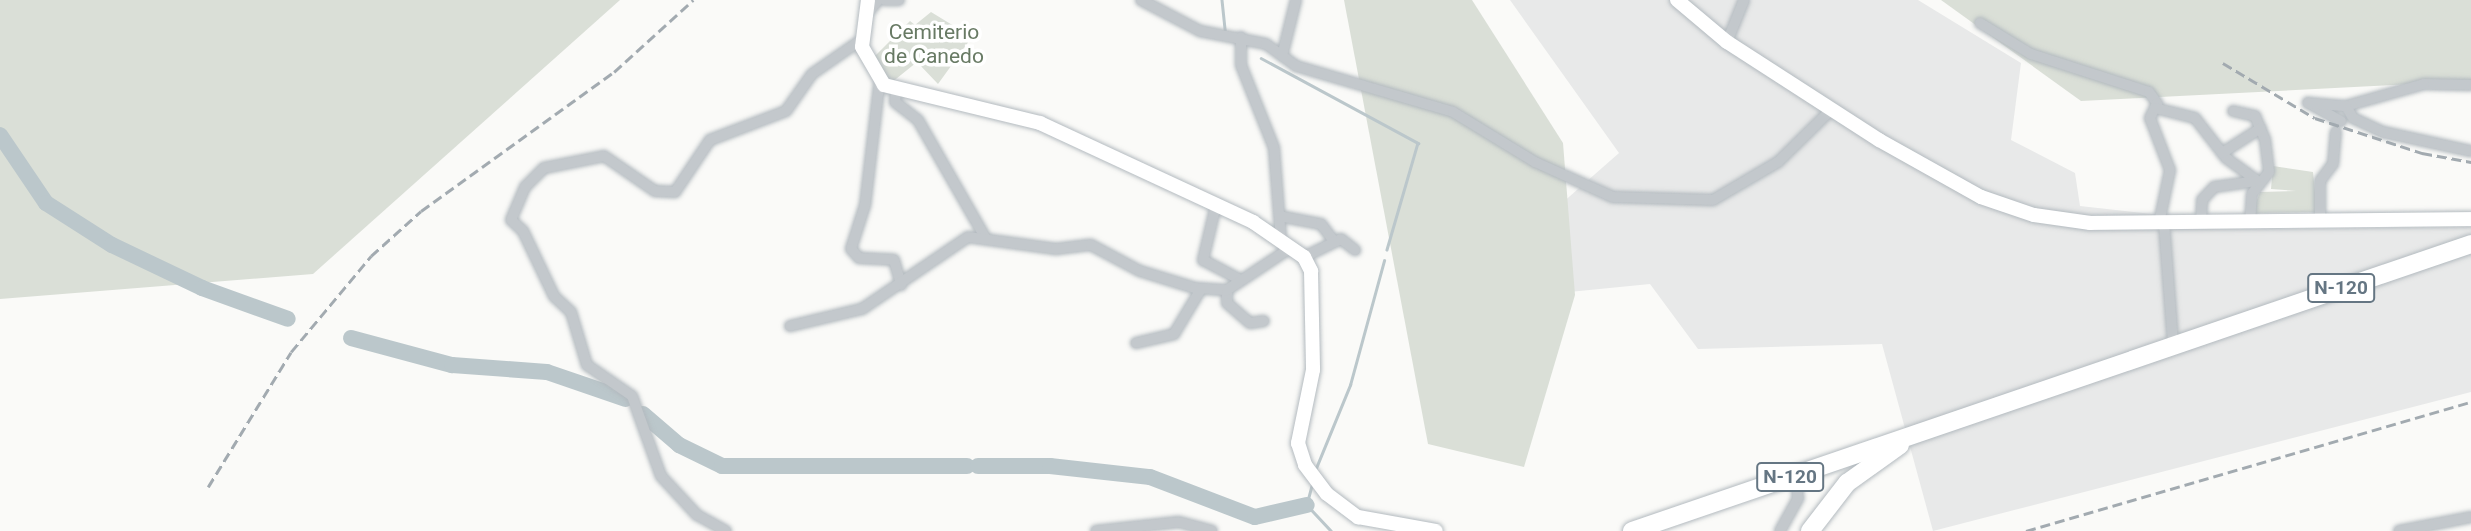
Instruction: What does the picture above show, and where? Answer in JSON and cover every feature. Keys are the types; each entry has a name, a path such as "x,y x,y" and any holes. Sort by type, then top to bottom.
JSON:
{"highway":[{"name":"N-120","path":"1632,531 2471,244"},
{"path":"1810,531 1830,502 1863,469 1948,422"}],"street":[{"path":"868,0 861,22 861,40 880,78 896,89 1040,123 1216,205 1286,243 1304,257 1311,271 1313,370 1298,443 1305,465 1327,494 1358,517 1436,531"},
{"path":"861,22 878,0"},
{"path":"885,0 899,0"},
{"path":"1141,0 1200,31 1241,37 1282,56 1296,66 1454,112 1535,162 1613,197 1673,203 1713,200 1778,162 1831,110"},
{"path":"1282,56 1296,0"},
{"path":"1677,0 1727,42 1831,110 1981,197 2034,215 2162,223 2471,219"},
{"path":"1727,42 1744,0"},
{"path":"1980,23 2031,54 2150,92 2155,108 2150,118 2170,170 2162,223 2173,344"},
{"path":"1241,37 1241,65 1274,148 1279,216 1286,243"},
{"path":"726,531 697,515 661,476 632,396 587,365 571,312 554,296 523,231 511,220 525,187 544,168 604,156 655,191 675,192 710,140 786,111 812,75 861,40"},
{"path":"880,78 865,205 851,249 859,258 894,261 901,285"},
{"path":"2340,121 2308,103 2346,106 2413,86 2471,85"},
{"path":"896,89 895,102 918,120 985,237"},
{"path":"2346,106 2353,118 2383,132 2471,151"},
{"path":"2155,108 2195,118 2222,153 2259,182"},
{"path":"2234,111 2255,116 2261,128 2269,172 2259,182 2250,221"},
{"path":"2222,153 2261,128"},
{"path":"2320,221 2320,181 2333,164 2336,132"},
{"path":"2201,222 2202,200 2214,187 2259,182"},
{"path":"1216,205 1203,260 1241,280"},
{"path":"1279,216 1321,225 1334,241"},
{"path":"790,326 862,309 901,285 946,249 985,237 1056,249 1091,245 1140,271 1201,289 1227,290 1286,243"},
{"path":"1304,257 1334,241 1348,241 1355,250"},
{"path":"1136,343 1174,334 1201,289"},
{"path":"1227,290 1227,303 1250,323 1264,321"},
{"path":"1780,531 1798,498 1796,475"},
{"path":"2399,531 2471,517"},
{"path":"1096,531 1179,523 1212,531"}],"shaded area":[{"path":"1510,0 1918,0 2021,63 2011,140 2075,173 2080,206 2286,229 2471,227 2471,392 1933,531 1882,344 1698,349 1650,284 1549,294 1519,241 1619,153"}],"green space":[{"path":"0,0 620,0 313,274 0,299"},
{"path":"1344,0 1472,0 1563,143 1575,295 1524,467 1428,444"},
{"path":"1941,0 2471,0 2471,81 2081,101"},
{"name":"Cemiterio de Canedo","path":"931,12 972,37 938,84 917,62 891,83 873,58 910,21 915,25"},
{"path":"2273,166 2313,172 2317,212 2252,213 2260,192 2296,191 2271,189"}],"waterway":[{"path":"1222,0 1225,31"},
{"path":"1261,58 1418,143 1387,250"},
{"path":"0,135 46,203 112,245 202,288 288,319"},
{"path":"1316,468 1350,385 1384,261"},
{"path":"351,338 452,365 547,372 626,399"},
{"path":"643,414 679,445 722,466 967,466"},
{"path":"978,466 1050,466 1150,477 1255,517 1307,505"},
{"path":"1312,486 1307,505 1331,531"}],"railway":[{"path":"208,487 291,352 371,256 421,211 614,72 693,0"},
{"path":"2223,63 2315,118 2422,153 2471,162"},
{"path":"2026,531 2471,402"}]}
